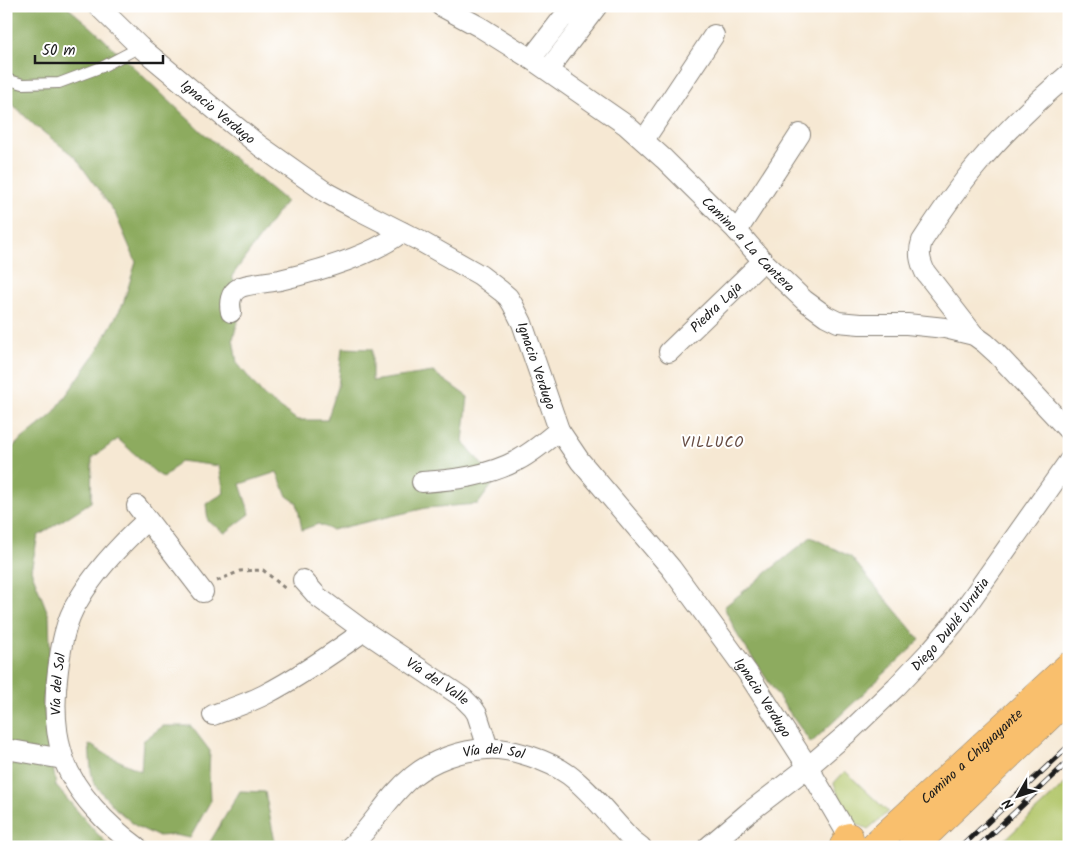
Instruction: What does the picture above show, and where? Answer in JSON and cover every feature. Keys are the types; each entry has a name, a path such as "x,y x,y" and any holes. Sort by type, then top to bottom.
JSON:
{"main road":[{"name":"Camino a Chiguayante","path":"855,844 1069,666"},
{"name":"Camino a Chiguayante","path":"912,847 1069,697"}],"street":[{"name":"Ignacio Verdugo","path":"98,6 140,47 260,146 328,193 480,275 508,297 522,322 559,430 580,461 671,568 747,672 855,844"},
{"name":"Camino a La Cantera","path":"441,6 480,27 548,70 626,125 664,159 737,231 763,261 804,300 826,316 838,322 907,324 945,328 974,335 996,353 1069,431"},
{"path":"548,70 596,6"},
{"path":"530,59 565,15 571,15 584,23"},
{"path":"644,140 714,35"},
{"path":"974,335 925,272 919,256 922,241 982,158 1022,117 1069,74"},
{"path":"737,231 800,134"},
{"path":"231,312 231,298 239,288 278,281 326,268 379,246 402,232"},
{"name":"Piedra Laja","path":"669,352 763,261"},
{"path":"422,482 461,478 502,468 531,452 559,430"},
{"name":"Diego Dublé Urrutia","path":"808,768 873,710 932,649 955,622 1069,461"},
{"name":"Vía del Sol","path":"137,847 113,828 92,805 73,779 63,759 57,731 55,687 59,656 73,610 86,588 128,538 142,513 203,592"},
{"name":"Vía del Valle","path":"303,580 318,597 462,697 477,714 488,748"},
{"path":"213,715 262,696 287,683 312,668 364,630"},
{"name":"Vía del Sol","path":"350,847 367,829 392,796 414,775 443,759 488,748 535,758 551,764 568,775 641,847"},
{"path":"6,749 63,759"},
{"path":"708,847 748,813 808,768"}],"lane":[{"path":"6,79 23,84 59,83 102,67 140,47"}],"path":[{"path":"203,592 210,584 240,571 263,570 288,591 303,580"}],"green space":[{"path":"6,6 66,6 91,27 202,132 286,201 232,276 242,305 233,339 237,363 264,396 297,420 327,420 338,387 342,348 372,349 372,381 433,372 468,397 463,441 495,481 478,504 426,508 332,530 318,524 302,530 297,503 287,496 277,472 240,484 250,514 225,533 208,521 206,504 224,493 219,466 180,461 164,478 118,439 92,458 91,502 38,536 31,570 49,616 50,647 43,702 56,786 110,847 6,847 6,454 52,415 94,356 123,304 136,262 115,213 75,157 33,124 6,98"},
{"path":"811,537 851,557 920,640 811,743 738,636 724,607"},
{"path":"163,726 191,726 210,751 210,802 190,838 174,835 157,836 136,826 116,809 94,784 89,744 141,771 143,741"},
{"path":"845,771 888,812 868,829 852,821 840,800 834,783"},
{"path":"1069,780 1069,847 997,847"},
{"path":"240,791 265,792 276,847 207,847"}],"railway":[{"path":"961,847 1069,746"},
{"path":"978,847 1069,761"}],"district":[{"name":"VILLUCO","path":"713,442"}]}
